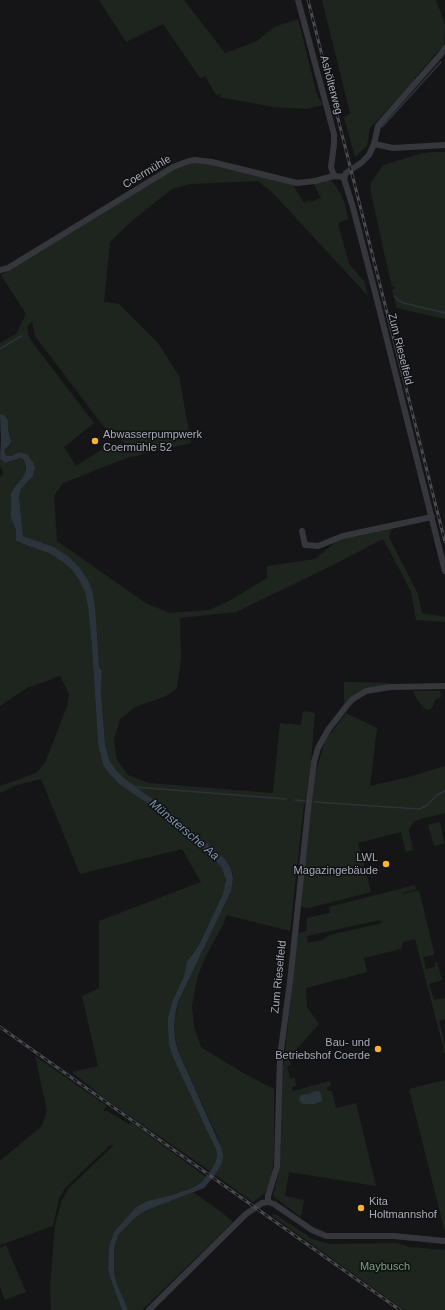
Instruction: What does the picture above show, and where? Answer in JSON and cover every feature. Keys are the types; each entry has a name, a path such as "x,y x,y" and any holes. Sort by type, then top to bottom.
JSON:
{"street":[{"name":"Ashölterweg","path":"298,0 334,134 331,167 334,176"},
{"path":"344,177 346,173 366,159 374,144 378,126 445,48"},
{"path":"374,144 393,148 445,145"},
{"name":"Coermühle","path":"0,270 8,268 173,167 189,161 195,160 212,162 297,183 315,181 334,176 344,177"},
{"name":"Zum Rieselfeld","path":"344,177 375,292 445,571"},
{"path":"302,531 305,545 318,546 343,536 432,518"},
{"name":"Zum Rieselfeld","path":"268,1202 268,1196 278,1163 280,1057 310,794 314,762 318,748 328,730 348,704 366,691 390,686 445,686"},
{"path":"149,1310 246,1214 262,1203 268,1202 280,1208 312,1230 326,1236 394,1236 445,1241"}],"green space":[{"path":"99,0 184,0 225,53 257,41 274,27 298,19 317,95 323,105 306,109 274,107 219,97 221,94 216,95 205,76 200,78 163,24 126,42"},
{"path":"322,0 436,0 445,25 444,44 414,79 415,80 370,128 367,146 355,157 344,118 350,113"},
{"path":"445,152 445,319 397,308 392,290 395,288 394,286 392,287 382,244 384,243 382,243 370,188 370,184 383,165 423,153"},
{"path":"192,162 224,166 293,185 304,203 321,198 314,184 326,180 332,181 345,204 348,219 338,223 349,264 364,281 368,296 272,192 258,181 190,184 172,189 133,220 110,242 104,302 119,304 158,343 179,376 191,443 127,458 63,483 54,496 57,541 147,604 170,613 209,610 229,601 267,578 267,566 315,559 338,540 392,529 389,537 418,594 422,613 445,617 445,622 416,620 411,592 384,540 381,540 236,612 180,618 181,658 177,688 166,696 135,707 120,719 114,740 117,760 128,775 149,783 273,793 280,723 301,725 303,711 315,713 311,762 304,804 290,931 226,915 224,923 207,954 198,975 192,1006 194,1027 201,1047 245,1074 274,1089 274,1152 272,1177 265,1193 253,1202 215,1175 222,1163 222,1151 218,1138 178,1051 174,1032 178,1002 227,899 233,878 232,871 225,859 171,813 124,778 109,760 105,744 101,692 102,671 99,667 88,580 80,568 69,557 54,547 23,536 19,496 21,489 33,476 34,464 27,454 19,452 12,456 7,456 5,454 4,450 10,446 10,435 8,420 4,415 0,414 0,343 16,334 26,314 1,275 176,167","holes":["32,321 35,336 104,427 125,443 110,444 76,466 64,447 94,423 32,342 28,334 27,326"]},
{"path":"16,458 22,458 25,463 26,470 21,480 14,488 11,498 11,518 16,530 17,542 51,554 63,562 72,570 85,592 92,647 98,744 103,765 119,784 164,815 214,859 225,874 223,894 199,945 192,954 172,1002 168,1028 217,1154 216,1161 210,1171 104,1098 72,1072 98,1066 82,996 99,988 99,921 201,882 182,849 80,874 41,779 17,785 0,793 0,786 36,773 45,763 68,704 69,694 60,676 27,688 0,706 0,477 3,474 0,466 0,459 3,462 8,463"},
{"path":"344,682 391,683 360,691 344,703"},
{"path":"413,691 440,691 441,697 435,700 433,706 429,710 424,708 418,701"},
{"path":"346,713 377,728 370,786 409,777 445,766 445,813 420,819 414,822 409,829 413,850 406,852 401,832 358,843 371,892 309,908 301,907 304,865 315,775 325,741"},
{"path":"440,822 444,843 434,846 428,825"},
{"path":"415,885 416,889 403,893 419,890 434,952 434,955 423,957 426,969 435,967 435,963 437,962 442,980 429,984 434,1000 445,998 445,1019 439,1021 445,1045 445,1054 442,1052 444,1050 415,939 403,942 401,949 364,958 367,972 306,988 307,1007 319,1024 295,1051 285,1051 298,933 306,931 307,918 330,913 329,907","holes":["380,920 382,923 330,935 322,940 308,943 307,936"]},
{"path":"35,1056 107,1106 103,1111 107,1111 129,1124 132,1123 206,1177 201,1183 192,1188 147,1201 136,1207 114,1232 109,1247 108,1269 122,1310 51,1310 50,1287 55,1225 62,1200 69,1188 114,1145 110,1145 65,1188 59,1199 53,1226 0,1245 0,1161 42,1126 47,1111"},
{"path":"290,1059 291,1065 287,1066 290,1079 295,1078 296,1086 292,1087 293,1091 330,1081 331,1086 327,1087 328,1091 332,1091 336,1108 356,1103 376,1186 289,1172 285,1196 304,1200 301,1217 273,1196 279,1172 280,1160 281,1078 284,1061"},
{"path":"445,1080 445,1232 409,1089"},
{"path":"193,1192 233,1222 142,1310 128,1310 114,1273 114,1249 118,1235 136,1217 147,1210"},
{"name":"Maybusch","path":"275,1214 312,1239 330,1244 397,1243 409,1247 445,1250 445,1310 404,1310 271,1215"},
{"path":"6,1245 26,1292 5,1300 0,1287 0,1248"}],"water":[{"name":"Münstersche Aa","path":"0,414 4,415 8,420 8,429 11,441 9,446 4,450 5,454 7,456 12,456 19,452 27,454 35,467 33,476 21,489 19,496 23,536 54,547 69,557 80,568 88,580 92,590 95,607 99,667 102,671 101,692 105,744 109,760 124,778 171,813 225,859 231,869 233,878 231,891 178,1002 174,1026 178,1051 221,1147 223,1155 222,1163 215,1175 204,1188 147,1210 136,1217 118,1235 114,1249 114,1273 128,1310 122,1310 108,1269 109,1247 114,1232 136,1207 147,1201 172,1195 201,1183 216,1161 216,1150 173,1057 169,1044 168,1018 172,1002 184,976 187,962 199,945 223,894 226,880 222,868 214,859 164,815 119,784 103,765 98,744 92,647 85,592 72,570 63,562 51,554 16,541 16,530 11,518 11,494 23,477 26,467 24,460 20,458 5,463 0,459"},
{"path":"319,1091 322,1101 314,1104 303,1104 300,1102 299,1099 301,1095"}],"waterway":[{"path":"382,127 441,62"},
{"path":"394,296 399,301 404,303 445,313"},
{"path":"0,349 21,336"},
{"path":"135,787 286,799"},
{"path":"315,802 419,809 426,806 437,795 445,791"},
{"path":"295,800 305,801"}],"railway":[{"path":"308,0 445,542"},
{"path":"0,1027 400,1310"}],"place":[{"name":"Abwasserpumpwerk Coermühle 52","path":"95,441"},
{"name":"LWL Magazingebäude","path":"386,864"},
{"name":"Bau- und Betriebshof Coerde","path":"378,1049"},
{"name":"Kita Holtmannshof","path":"361,1208"}]}
